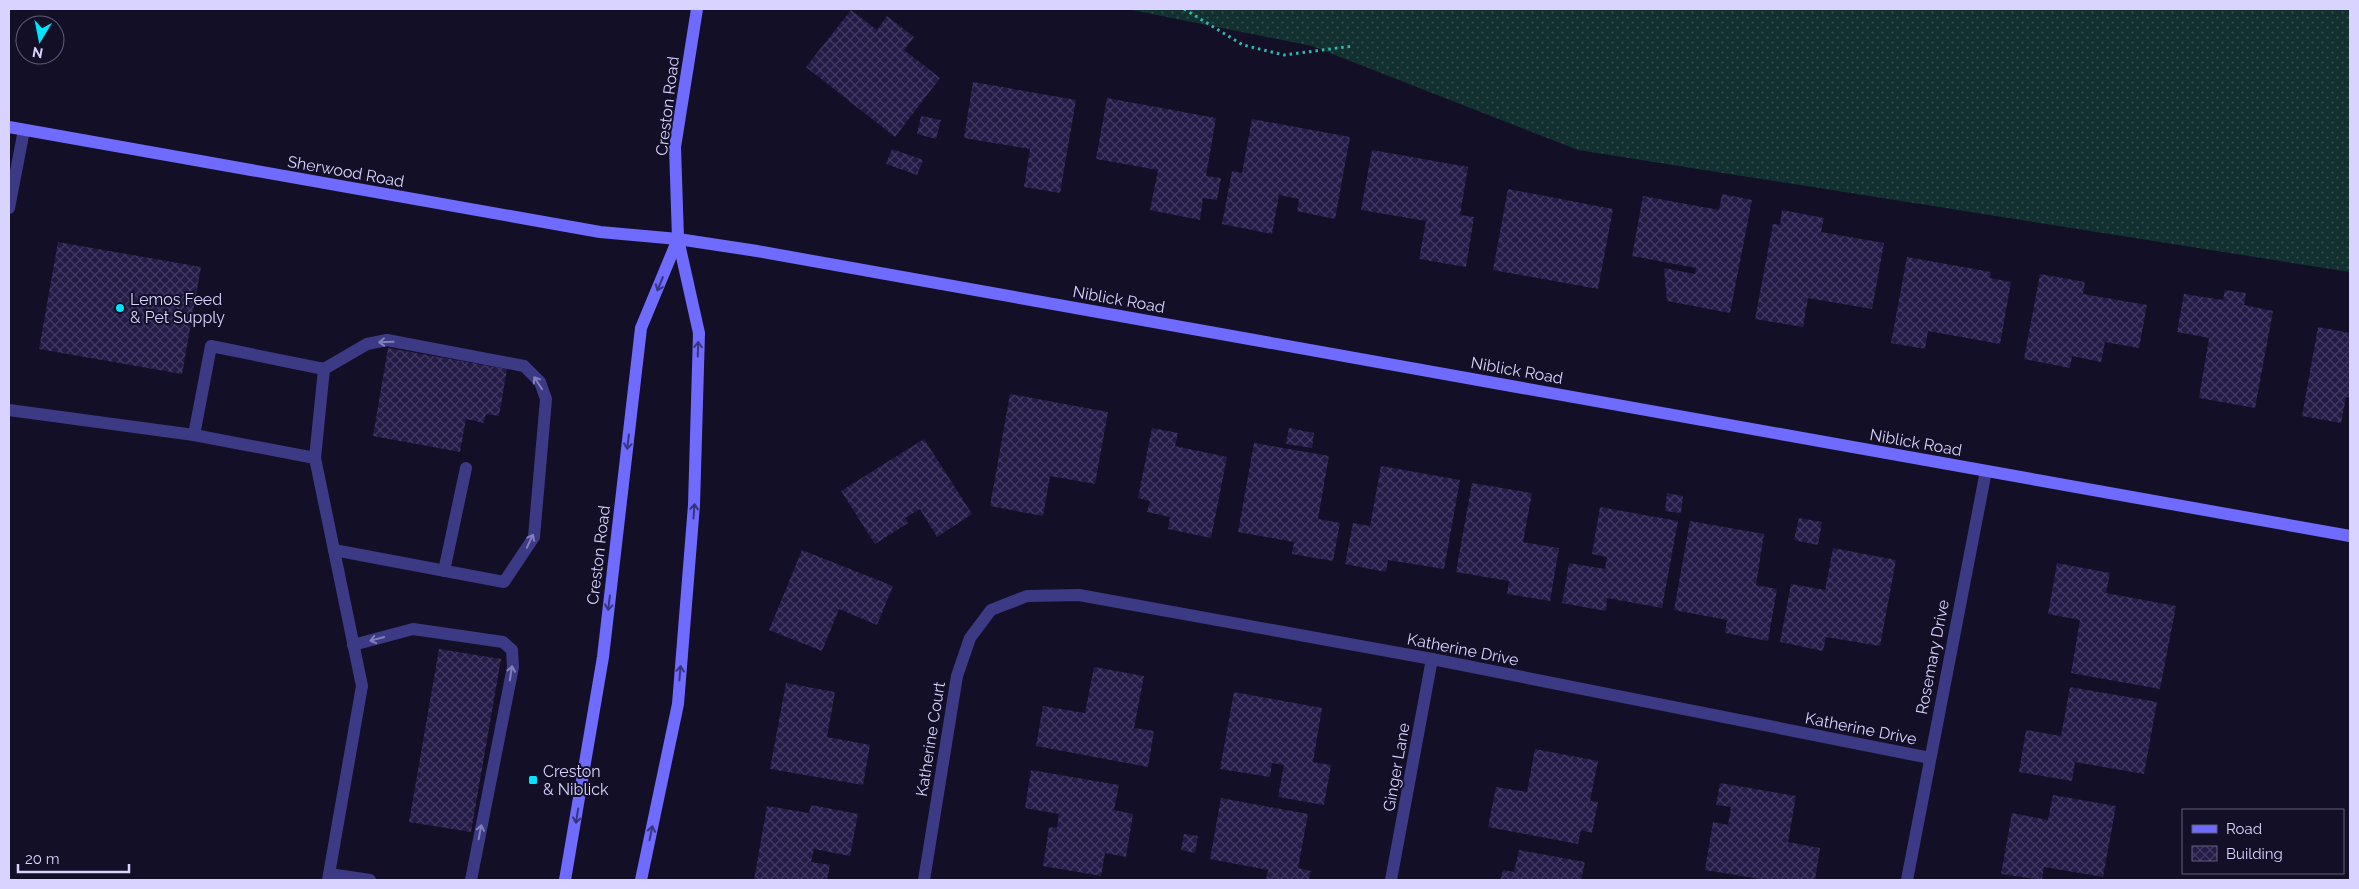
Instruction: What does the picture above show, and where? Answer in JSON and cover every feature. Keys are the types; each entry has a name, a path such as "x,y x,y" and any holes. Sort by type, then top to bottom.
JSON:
{"main road":[{"name":"Creston Road","path":"640,880 678,704 694,505 699,333 678,239 675,147 697,9"},
{"name":"Sherwood Road","path":"9,127 600,232 678,239"},
{"name":"Creston Road","path":"566,880 603,657 641,328 678,239"},
{"name":"Niblick Road","path":"678,239 767,253 2350,536"}],"street":[{"path":"9,208 24,130"},
{"path":"194,435 211,346 324,369 367,344 387,340 524,366 540,382 546,399 534,537 504,582 334,550"},
{"path":"324,369 315,458 362,686 329,877 370,880"},
{"path":"9,410 194,435 315,458"},
{"path":"444,571 466,468"},
{"name":"Rosemary Drive","path":"1908,880 1986,470"},
{"name":"Katherine Drive","path":"991,610 1027,596 1079,595 1432,659 1930,758"},
{"name":"Katherine Court","path":"924,880 957,676 970,638 991,610"},
{"path":"353,645 413,630 503,642 512,650 513,666 471,880"},
{"name":"Ginger Lane","path":"1391,880 1432,659"}],"path":[{"path":"1184,9 1242,46 1284,55 1353,46"}],"green space":[{"path":"1127,9 2350,9 2350,272 1578,150 1312,46"}],"building":[{"path":"851,10 877,30 887,16 914,37 904,50 940,78 895,137 806,67"},
{"path":"973,82 1076,100 1060,193 1024,187 1030,149 964,138"},
{"path":"1107,98 1216,118 1206,176 1221,178 1217,200 1203,198 1200,220 1150,210 1158,170 1096,159"},
{"path":"921,116 941,120 936,139 917,134"},
{"path":"1252,119 1350,137 1335,219 1297,211 1299,199 1279,195 1272,234 1222,224 1232,171 1242,173"},
{"path":"892,149 923,160 917,175 886,164"},
{"path":"1372,150 1468,167 1460,215 1474,217 1466,267 1419,259 1426,221 1361,210"},
{"path":"1508,189 1613,209 1598,289 1493,270"},
{"path":"1722,194 1752,200 1730,313 1667,301 1664,268 1695,274 1696,268 1632,256 1643,196 1719,210"},
{"path":"1782,210 1824,218 1821,232 1884,243 1872,309 1808,298 1803,327 1755,319 1773,224 1780,225"},
{"name":"Lemos Feed & Pet Supply","path":"58,242 201,267 182,374 39,349"},
{"path":"1907,257 1991,272 1990,278 2011,282 2000,344 1928,331 1925,349 1891,343"},
{"path":"2040,274 2085,282 2083,294 2147,305 2139,348 2105,342 2101,362 2072,356 2070,368 2024,359"},
{"path":"2225,290 2246,293 2244,305 2273,311 2255,408 2199,398 2209,338 2177,332 2184,294 2223,300"},
{"path":"2318,327 2350,333 2350,398 2346,397 2341,423 2302,416"},
{"path":"388,348 507,369 499,416 486,414 484,423 466,419 460,452 373,436"},
{"path":"1010,394 1108,412 1095,484 1050,476 1043,516 990,506"},
{"path":"1152,428 1178,433 1175,446 1227,457 1211,538 1168,529 1170,517 1147,512 1150,501 1138,498"},
{"path":"1289,428 1314,433 1312,448 1286,444"},
{"path":"924,439 972,514 937,537 920,509 905,518 908,523 875,544 841,491"},
{"path":"1254,443 1329,456 1318,519 1340,523 1333,561 1292,554 1294,542 1238,532"},
{"path":"1381,466 1460,480 1444,569 1388,560 1386,572 1345,564 1353,523 1370,526"},
{"path":"1472,483 1532,493 1523,542 1559,548 1550,601 1507,594 1509,581 1456,572"},
{"path":"1667,493 1683,496 1681,513 1665,511"},
{"path":"1600,507 1678,521 1662,608 1607,598 1606,611 1562,603 1569,563 1605,569 1607,557 1592,554"},
{"path":"1799,518 1822,522 1818,545 1794,540"},
{"path":"1690,521 1764,534 1756,585 1777,589 1768,641 1725,633 1727,620 1674,610"},
{"path":"1833,548 1896,560 1880,646 1826,637 1823,651 1780,642 1791,584 1825,590"},
{"path":"802,550 893,586 877,625 839,609 822,651 769,630"},
{"path":"2057,563 2110,573 2106,593 2176,606 2160,689 2071,673 2080,620 2048,614"},
{"path":"439,649 501,659 471,832 409,822"},
{"path":"1094,667 1144,676 1134,728 1154,731 1148,767 1036,746 1043,706 1085,713"},
{"path":"786,683 835,692 827,737 870,745 863,785 770,769"},
{"path":"2070,687 2157,702 2144,774 2075,762 2072,781 2019,772 2026,730 2061,736"},
{"path":"1234,692 1322,708 1313,762 1331,765 1324,805 1278,797 1284,765 1272,763 1270,777 1220,769"},
{"path":"1535,749 1598,761 1590,801 1598,802 1592,833 1581,830 1578,844 1488,827 1496,787 1527,792"},
{"path":"1031,770 1119,785 1114,810 1133,814 1126,857 1105,853 1101,876 1043,866 1049,827 1057,828 1059,814 1025,808"},
{"path":"1720,783 1796,796 1788,842 1820,848 1815,880 1766,880 1705,870 1713,822 1728,825 1731,807 1716,805"},
{"path":"2053,795 2116,806 2103,877 2044,867 2042,880 2001,874 2012,813 2048,820"},
{"path":"1221,798 1308,814 1298,868 1311,871 1309,880 1266,880 1268,870 1210,859"},
{"path":"811,805 858,814 850,856 814,849 811,862 830,865 827,880 754,880 767,806 809,813"},
{"path":"1184,834 1198,836 1195,853 1181,850"},
{"path":"1519,850 1585,862 1581,880 1500,880 1503,870 1514,872"}],"place":[{"name":"Lemos Feed & Pet Supply","path":"120,308"},
{"name":"Creston & Niblick","path":"533,780"}]}
